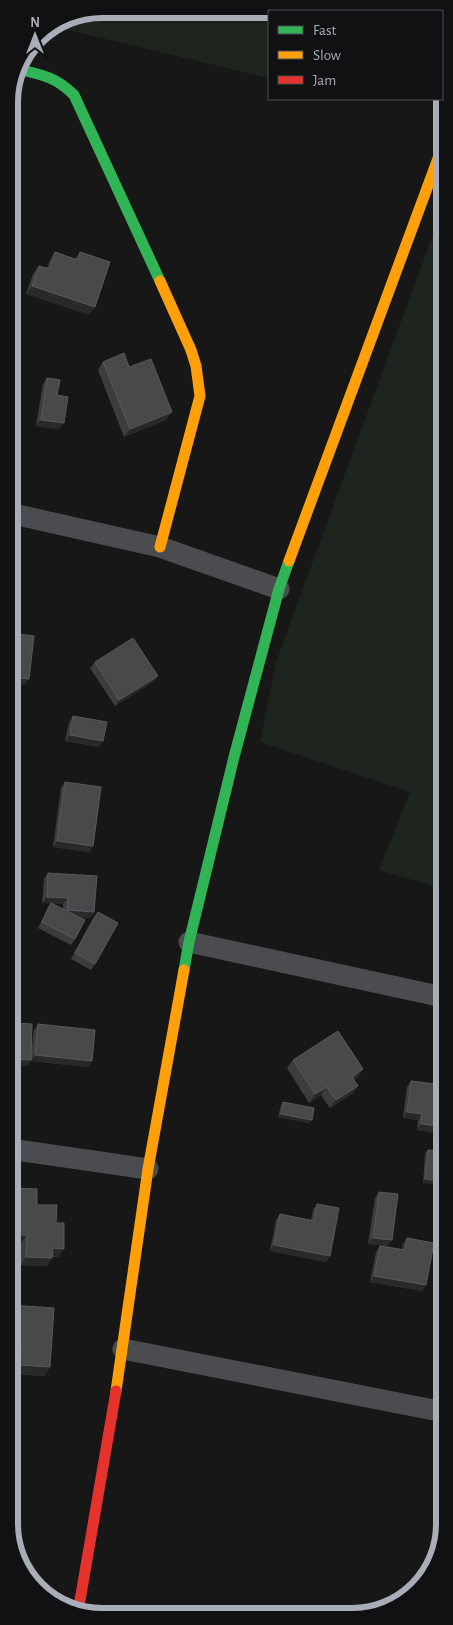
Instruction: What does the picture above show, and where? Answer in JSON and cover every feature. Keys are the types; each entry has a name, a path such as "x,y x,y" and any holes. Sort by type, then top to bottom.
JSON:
{"street":[{"path":"23,70 50,76 64,84 74,95 191,350 196,366 200,396 160,547"},
{"path":"79,1604 123,1348 148,1169 190,942 234,757 279,589 436,164"},
{"path":"18,515 160,547 279,589"},
{"path":"190,942 435,995"},
{"path":"18,1150 148,1169"},
{"path":"123,1348 435,1410"}],"shaded area":[{"path":"101,18 268,18 268,78 60,28 85,19"},
{"path":"436,226 435,887 379,870 410,792 260,742 276,662"}],"building":[{"path":"55,252 78,260 80,252 110,262 95,307 32,286 39,266 50,269"},
{"path":"124,353 129,367 151,359 172,412 130,429 103,362"},
{"path":"47,378 60,380 57,395 68,397 64,423 41,420"},
{"path":"18,634 34,636 29,679 18,678"},
{"path":"133,638 158,676 119,700 95,662"},
{"path":"73,716 107,722 103,741 70,735"},
{"path":"65,782 101,787 93,846 57,841"},
{"path":"48,873 97,876 94,912 67,910 68,898 47,897"},
{"path":"51,903 85,920 75,939 42,922"},
{"path":"98,912 118,923 95,964 75,953"},
{"path":"18,1023 32,1024 31,1060 18,1059"},
{"path":"38,1024 95,1030 92,1061 35,1055"},
{"path":"338,1031 363,1069 352,1077 358,1086 336,1100 327,1087 315,1094 293,1060"},
{"path":"411,1081 435,1084 435,1126 421,1124 422,1114 407,1112"},
{"path":"283,1102 314,1108 312,1120 281,1114"},
{"path":"428,1150 435,1150 435,1180 425,1179"},
{"path":"18,1188 37,1189 37,1205 57,1205 56,1223 64,1223 64,1249 53,1248 52,1258 26,1257 27,1235 18,1235"},
{"path":"379,1192 398,1194 392,1240 373,1238"},
{"path":"317,1204 339,1208 330,1256 274,1245 280,1214 314,1221"},
{"path":"407,1238 434,1243 426,1285 374,1276 380,1246 405,1250"},
{"path":"18,1306 54,1308 50,1367 20,1365 21,1349 18,1349"}],"traffic: fast":[{"path":"23,71 50,78 74,95 160,281"},
{"path":"184,970 189,942 234,757 279,589 289,561"}],"traffic: slow":[{"path":"289,561 436,164"},
{"path":"160,281 191,350 196,366 200,396 160,547"},
{"path":"116,1391 148,1169 184,970"}],"traffic: jam":[{"path":"79,1604 116,1391"}]}
